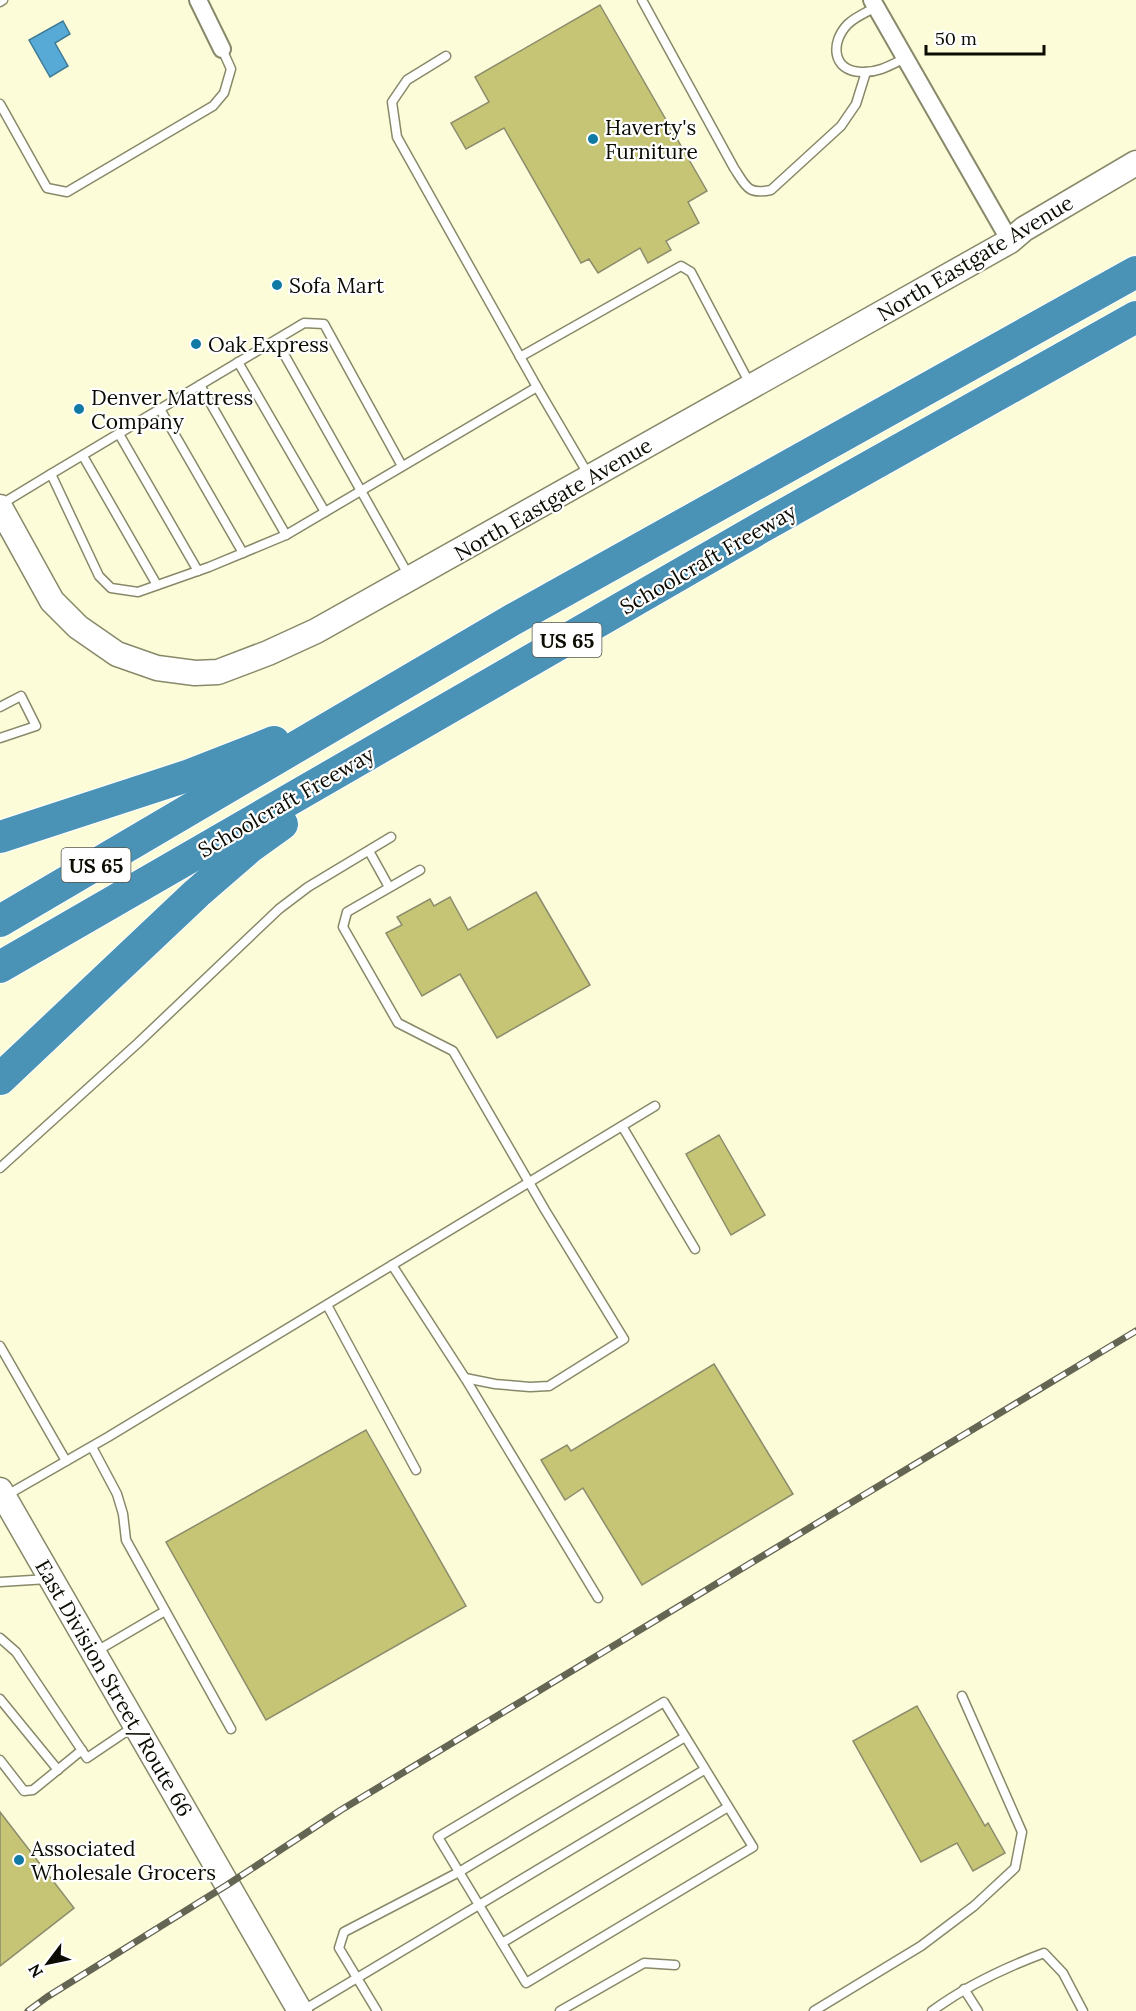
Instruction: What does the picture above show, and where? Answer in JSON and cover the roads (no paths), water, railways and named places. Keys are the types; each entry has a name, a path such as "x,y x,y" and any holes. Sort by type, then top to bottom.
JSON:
{"highway":[{"name":"Schoolcraft Freeway","path":"0,921 512,620 1136,272"},
{"name":"Schoolcraft Freeway","path":"0,967 770,523 1136,316"},
{"path":"0,837 199,772 268,744 512,620"},
{"path":"0,1079 197,893 250,847 307,806 537,657"}],"street":[{"path":"198,0 222,49"},
{"path":"879,2 905,57 1010,242"},
{"name":"North Eastgate Avenue","path":"0,506 52,601 78,627 117,654 157,668 195,673 218,672 300,639 411,579 1010,242 1024,229 1136,163"},
{"name":"East Division Street/Route 66","path":"2,1493 296,2010"}],"lane":[{"path":"642,0 747,189 758,192 771,190 841,126 856,104 866,72"},
{"path":"879,2 848,24 835,49 839,61 846,69 866,72 878,71 905,57"},
{"path":"0,105 47,188 67,192 213,106 224,93 231,69 222,49"},
{"path":"446,56 407,80 392,102 397,137 590,477"},
{"path":"520,357 681,266 691,272 752,387"},
{"path":"0,506 304,323 324,324 402,466"},
{"path":"276,340 411,579"},
{"path":"238,362 325,512"},
{"path":"200,386 286,535"},
{"path":"51,474 99,576 111,588 138,592 198,571 286,535 537,387"},
{"path":"160,409 243,553"},
{"path":"118,434 198,571"},
{"path":"83,456 157,585"},
{"path":"0,707 21,696 36,726 2,734"},
{"path":"0,1168 146,1035 279,909 308,887 391,837"},
{"path":"369,851 389,887"},
{"path":"420,870 346,912 343,927 398,1023 453,1051 624,1339 549,1386 495,1384 465,1378"},
{"path":"2,1493 92,1446 655,1106"},
{"path":"622,1126 695,1249"},
{"path":"392,1265 465,1378 598,1598"},
{"path":"327,1305 416,1470"},
{"path":"0,1346 66,1461"},
{"path":"92,1446 117,1494 123,1514 126,1540 231,1729"},
{"path":"0,1582 51,1578"},
{"path":"94,1652 165,1611"},
{"path":"0,1638 16,1652 87,1758 136,1725"},
{"path":"814,2011 921,1946 974,1906 1015,1868 1022,1832 962,1696"},
{"path":"0,1699 58,1770"},
{"path":"664,1702 705,1770 753,1847 526,1983 438,1837 664,1702"},
{"path":"377,2011 339,1948 344,1932 459,1872 685,1737"},
{"path":"0,1760 24,1791 33,1790 82,1750"},
{"path":"296,2010 357,1978 705,1770"},
{"path":"502,1943 728,1807"},
{"path":"932,2011 964,1989 1010,1966 1044,1953 1063,1973 1083,2011"},
{"path":"560,2011 644,1963 675,1965"},
{"path":"964,1989 978,2011"}],"water":[{"path":"63,21 70,34 55,43 68,66 50,77 29,40"}],"railway":[{"path":"28,2011 341,1810 1136,1331"}],"place":[{"name":"Haverty's Furniture","path":"593,139"},
{"name":"Sofa Mart","path":"277,285"},
{"name":"Oak Express","path":"196,344"},
{"name":"Denver Mattress Company","path":"79,409"},
{"name":"Associated Wholesale Grocers","path":"19,1860"}]}
